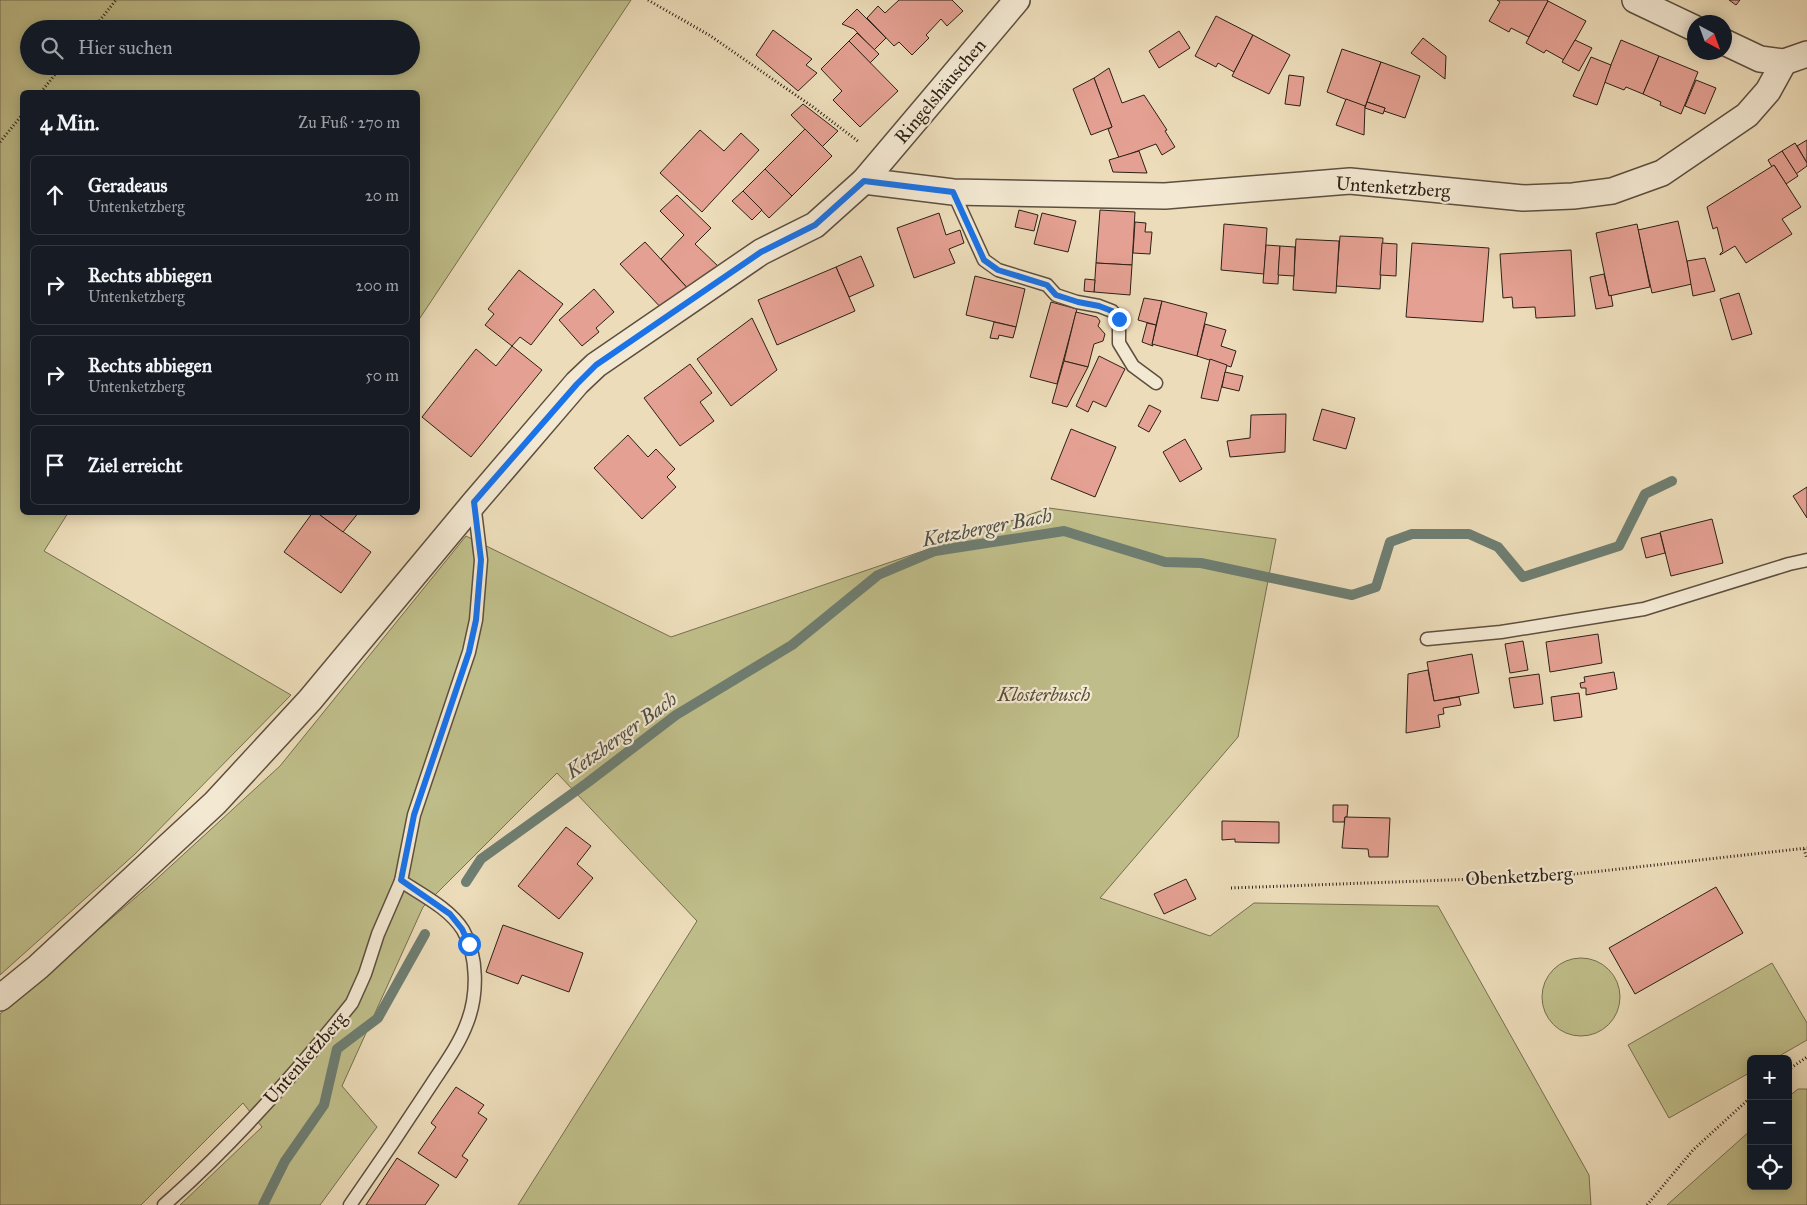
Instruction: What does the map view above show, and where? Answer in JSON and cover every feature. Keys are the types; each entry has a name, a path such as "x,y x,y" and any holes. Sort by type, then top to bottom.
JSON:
{"street":[{"name":"Ringelshäuschen","path":"864,181 1017,0"},
{"path":"1635,0 1687,25"},
{"path":"1732,46 1760,59 1796,58"},
{"name":"Untenketzberg","path":"864,181 953,192 1165,196 1350,181 1523,198 1573,196 1612,191 1662,173 1747,115 1796,58"},
{"path":"0,998 59,947 215,803 310,700 474,502 577,384 596,365 761,252 815,225 864,181"}],"lane":[{"path":"953,192 984,260 998,270 1047,285 1056,295 1112,311 1119,319 1119,343 1133,366 1156,383"},
{"name":"Untenketzberg","path":"164,1205 211,1163 290,1078 352,1003 366,974 378,934 401,880 414,815 469,652 474,628 481,560 474,502"},
{"path":"1427,639 1501,632 1644,609 1807,560"},
{"path":"350,1205 400,1133 459,1041 471,1010 474,979 473,962 469,944 462,929 450,914 401,880"}],"path":[{"path":"100,20 116,0"},
{"path":"648,0 709,36 813,107 882,159"},
{"path":"43,90 55,75"},
{"path":"0,142 20,117"},
{"path":"1805,849 1807,859"},
{"name":"Obenketzberg","path":"1230,888 1557,876 1805,849"},
{"path":"1792,1067 1807,1057"},
{"path":"1647,1205 1693,1150 1748,1100"}],"green space":[{"path":"0,0 631,0 420,318 420,90 20,90 20,515 67,515 44,551 291,695 135,854 0,975"},
{"name":"Klosterbusch","path":"1049,508 1276,539 1238,737 1100,898 1210,936 1254,903 1438,906 1589,1175 1591,1205 518,1205 697,921 557,773 423,907 342,1086 377,1127 320,1205 180,1205 262,1127 243,1103 141,1205 0,1205 0,1014 149,886 280,766 466,536 671,637"},
{"path":"1573,958 1589,958 1603,964 1614,975 1620,989 1620,1005 1614,1019 1603,1030 1589,1036 1573,1036 1559,1030 1548,1019 1542,1005 1542,989 1548,975 1559,964"},
{"path":"1772,963 1807,1023 1807,1040 1781,1055 1747,1055 1747,1074 1669,1118 1628,1045"},
{"path":"1798,1089 1807,1089 1807,1205 1667,1205 1747,1134 1747,1190 1792,1190 1792,1094"}],"building":[{"path":"899,0 952,0 963,11 947,26 941,19 926,35 929,38 912,55 899,42 894,46 867,18 878,6 885,13"},
{"path":"1497,0 1548,1 1529,37 1511,28 1509,32 1489,21 1500,2"},
{"path":"1729,0 1740,0 1736,5"},
{"path":"1548,1 1586,21 1564,60 1546,50 1544,53 1526,43"},
{"path":"857,9 886,38 874,50 854,29 842,24"},
{"path":"1216,16 1253,35 1234,72 1218,63 1216,67 1195,56"},
{"path":"773,30 812,59 806,65 817,73 798,91 756,55"},
{"path":"1179,31 1190,48 1159,68 1149,51"},
{"path":"857,33 879,54 870,63 849,41"},
{"path":"1253,35 1290,55 1269,94 1232,76"},
{"path":"1423,38 1446,56 1445,79 1411,53"},
{"path":"1575,40 1592,48 1579,71 1562,62"},
{"path":"1621,40 1659,56 1643,94 1626,87 1624,90 1604,82"},
{"path":"849,41 898,91 860,127 833,100 842,91 821,69"},
{"path":"1342,49 1381,62 1365,107 1327,92"},
{"path":"1659,56 1698,72 1681,114 1660,105 1661,102 1643,94"},
{"path":"1591,57 1611,65 1597,105 1573,96"},
{"path":"1381,62 1420,76 1405,118 1384,111 1385,108 1367,102"},
{"path":"1109,68 1122,103 1144,95 1167,130 1165,131 1175,147 1162,155 1156,144 1119,158 1108,129 1112,127 1094,78"},
{"path":"1289,75 1304,77 1300,106 1285,104"},
{"path":"1094,78 1112,127 1091,135 1073,89"},
{"path":"1696,80 1716,88 1705,114 1685,106"},
{"path":"1346,99 1365,106 1364,135 1336,125"},
{"path":"1367,102 1385,108 1383,114 1365,108"},
{"path":"803,104 838,131 822,147 791,115"},
{"path":"805,129 832,156 792,196 765,169"},
{"path":"700,130 724,151 741,133 759,150 702,212 660,173"},
{"path":"1807,140 1807,163 1797,146"},
{"path":"1795,143 1807,163 1807,166 1796,174 1782,151"},
{"path":"1139,151 1147,173 1113,172 1109,160"},
{"path":"1782,151 1798,176 1786,184 1774,165 1772,167 1768,160"},
{"path":"1774,165 1801,207 1782,219 1792,234 1746,263 1735,246 1720,255 1723,251 1717,227 1713,229 1707,207"},
{"path":"765,169 792,196 769,218 743,191"},
{"path":"743,191 762,210 752,220 732,201"},
{"path":"677,195 711,228 695,244 720,268 692,293 661,259 684,235 660,211"},
{"path":"1019,210 1038,215 1034,231 1015,227"},
{"path":"1100,210 1135,212 1132,265 1096,263"},
{"path":"939,213 946,235 960,230 964,243 949,249 955,263 914,278 897,228"},
{"path":"1042,213 1076,221 1068,252 1034,244"},
{"path":"1678,221 1692,284 1652,293 1638,230"},
{"path":"1135,222 1146,223 1145,232 1152,232 1150,254 1133,253"},
{"path":"1224,224 1267,228 1264,274 1221,270"},
{"path":"1637,224 1650,287 1609,296 1596,233"},
{"path":"1340,236 1383,238 1380,289 1336,286"},
{"path":"1296,239 1339,241 1336,293 1293,290"},
{"path":"645,242 692,293 664,311 620,264"},
{"path":"1382,243 1397,244 1396,276 1380,275"},
{"path":"1412,243 1489,248 1483,322 1406,317"},
{"path":"1266,245 1280,246 1278,284 1263,283"},
{"path":"1280,246 1295,247 1294,276 1278,275"},
{"path":"1571,250 1575,316 1536,318 1535,307 1513,308 1512,297 1503,298 1500,254"},
{"path":"861,256 874,286 849,297 836,267"},
{"path":"1705,258 1715,291 1693,296 1687,261"},
{"path":"1096,263 1132,265 1130,295 1094,292"},
{"path":"836,267 855,311 777,345 758,300"},
{"path":"519,270 563,304 531,345 520,337 512,346 485,325 494,314 488,309"},
{"path":"1604,274 1613,306 1596,309 1590,277"},
{"path":"975,276 1025,289 1016,327 966,315"},
{"path":"1085,279 1095,280 1094,292 1084,291"},
{"path":"594,289 614,312 596,328 599,332 582,346 559,320"},
{"path":"1739,293 1752,334 1732,340 1720,299"},
{"path":"1144,298 1162,301 1156,325 1138,320"},
{"path":"1162,301 1207,313 1197,356 1152,344"},
{"path":"1051,302 1077,309 1057,384 1030,377"},
{"path":"1076,312 1097,317 1100,321 1098,326 1105,334 1103,341 1094,344 1088,367 1064,361"},
{"path":"752,318 777,370 731,406 697,359"},
{"path":"994,322 1016,327 1013,338 999,335 998,339 990,338"},
{"path":"1147,323 1156,325 1153,346 1142,342"},
{"path":"1205,324 1226,330 1221,346 1236,351 1231,367 1197,356"},
{"path":"512,346 542,370 471,457 422,417 476,349 496,366"},
{"path":"1099,356 1125,369 1106,407 1093,401 1088,412 1076,406"},
{"path":"1210,359 1227,365 1218,401 1201,398"},
{"path":"1064,361 1088,367 1067,407 1052,403"},
{"path":"690,364 712,393 700,402 714,421 680,446 644,398"},
{"path":"1225,372 1243,376 1239,391 1222,387"},
{"path":"1149,405 1161,411 1149,432 1138,426"},
{"path":"1322,409 1355,418 1346,449 1313,440"},
{"path":"1286,414 1285,452 1230,457 1227,441 1250,438 1251,415"},
{"path":"1071,429 1116,447 1095,497 1051,479"},
{"path":"628,435 648,457 656,449 675,469 667,477 676,487 642,519 594,468"},
{"path":"1185,439 1202,469 1180,482 1163,452"},
{"path":"1807,487 1807,518 1793,496"},
{"path":"311,515 320,515 371,552 341,593 284,552"},
{"path":"320,515 357,515 343,532"},
{"path":"1712,519 1723,563 1671,576 1660,532"},
{"path":"1660,533 1665,553 1646,558 1641,538"},
{"path":"1598,634 1602,663 1550,672 1546,642"},
{"path":"1523,641 1528,670 1510,673 1505,644"},
{"path":"1472,654 1479,693 1434,701 1427,662"},
{"path":"1428,670 1434,701 1459,697 1461,705 1443,708 1444,714 1438,715 1440,727 1406,733 1408,674"},
{"path":"1614,672 1617,689 1586,695 1586,688 1581,688 1580,683 1585,682 1584,677"},
{"path":"1539,674 1543,704 1514,708 1509,678"},
{"path":"1579,693 1582,717 1554,721 1551,697"},
{"path":"1333,805 1348,805 1347,817 1345,817 1344,822 1333,822"},
{"path":"1345,817 1390,818 1388,857 1369,857 1368,849 1342,848"},
{"path":"1222,821 1279,822 1279,843 1235,842 1235,839 1222,840"},
{"path":"566,827 591,846 577,864 593,878 559,919 518,886"},
{"path":"1186,879 1196,899 1164,914 1154,894"},
{"path":"1716,887 1743,933 1635,994 1609,948"},
{"path":"503,925 583,953 569,992 522,975 518,984 486,972"},
{"path":"456,1087 484,1105 478,1113 487,1119 462,1156 468,1160 456,1178 418,1153 436,1127 431,1123"},
{"path":"397,1158 439,1185 425,1205 366,1205"}],"waterway":[{"name":"Ketzberger Bach","path":"466,882 481,859 587,783 676,715 792,645 878,575 935,551 1064,531 1165,562 1201,563 1352,595 1376,587 1390,542 1412,534 1469,534 1498,547 1523,577 1619,546 1645,494 1672,481"},
{"name":"Ketzberger Bach","path":"263,1205 285,1161 324,1105 337,1049 378,1018 425,934"}],"route":[{"path":"469,944 462,929 450,914 401,880 414,815 469,652 476,620 481,560 474,502 577,384 596,365 761,252 815,225 864,181 953,192 984,260 998,270 1047,285 1056,295 1112,311 1119,319"}]}
